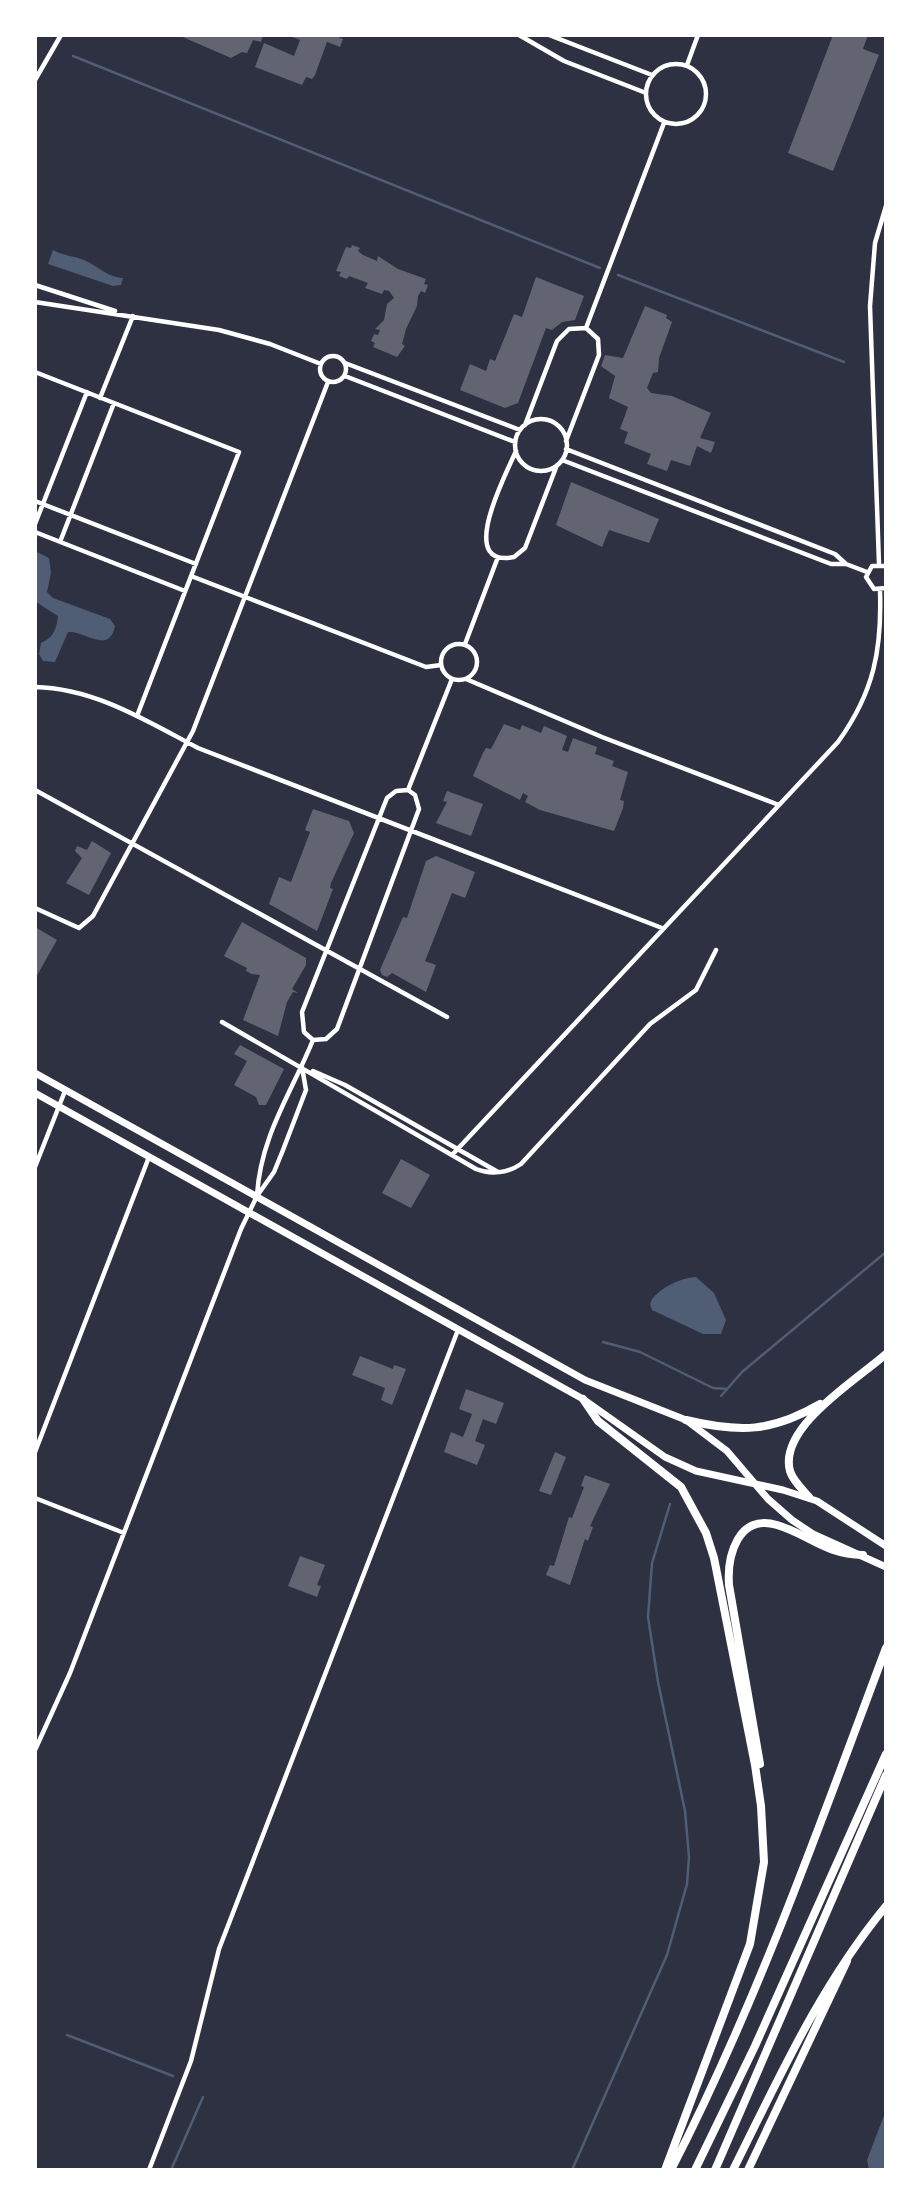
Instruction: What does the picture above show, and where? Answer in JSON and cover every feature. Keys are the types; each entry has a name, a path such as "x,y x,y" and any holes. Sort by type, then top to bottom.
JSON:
{"highway":[{"path":"809,1497 790,1471 791,1445 832,1398 886,1354"},
{"path":"686,1420 724,1429 744,1430 794,1419 832,1398"},
{"path":"583,1399 598,1421 681,1487 706,1533 714,1558 761,1807"},
{"path":"665,2170 750,1944 762,1890 758,1746 729,1585 728,1569 734,1543 741,1533 754,1525 767,1524 835,1552 867,1557"},
{"path":"671,2170 733,2036 781,1921 886,1648"},
{"path":"695,2170 783,1986 886,1754"},
{"path":"715,2170 886,1775"},
{"path":"733,2170 818,2001 886,1906"},
{"path":"748,2170 849,1956"}],"main road":[{"path":"35,1073 585,1380 686,1420 727,1451 792,1520 813,1534 886,1567"},
{"path":"35,1093 583,1399 665,1457 696,1471 809,1497 831,1508 886,1546"}],"street":[{"path":"35,80 61,35"},
{"path":"519,35 564,61 646,93"},
{"path":"549,35 652,75"},
{"path":"687,65 698,35"},
{"path":"669,64 687,65 704,83 705,104 697,116 687,123 664,122 648,108 646,93 652,75 669,64"},
{"path":"586,328 664,122"},
{"path":"879,564 870,306 875,243 886,206"},
{"path":"35,285 133,316"},
{"path":"35,302 235,334 321,364"},
{"path":"100,398 133,316"},
{"path":"525,425 556,341 569,328 586,328 598,339 599,355 566,441 562,460 546,470 535,470 525,465 516,451 515,442 520,430 537,420 550,421 561,429 566,441"},
{"path":"321,364 330,356 339,357 345,363 520,430"},
{"path":"345,363 345,376"},
{"path":"321,364 322,376 328,382 336,382 345,376"},
{"path":"35,372 239,452 137,716"},
{"path":"345,376 515,442"},
{"path":"35,908 79,928 93,916 187,742 328,382"},
{"path":"35,524 87,393"},
{"path":"60,542 114,403"},
{"path":"566,449 835,554 846,564 867,572"},
{"path":"516,451 484,533 488,548 498,557 514,557 525,548 557,465"},
{"path":"562,460 831,565 846,564"},
{"path":"35,500 196,564"},
{"path":"35,532 185,591"},
{"path":"465,644 498,557"},
{"path":"867,572 879,564 886,566"},
{"path":"867,572 868,584 880,590 886,589"},
{"path":"191,576 426,667 441,665"},
{"path":"452,1155 838,742 856,714 878,658 880,590"},
{"path":"441,665 446,650 453,645 465,644 474,653 476,663 466,679"},
{"path":"441,665 452,679"},
{"path":"452,679 466,679 602,737 779,805"},
{"path":"408,790 452,679"},
{"path":"35,687 64,688 137,716 187,742 662,928"},
{"path":"35,790 359,971 447,1017"},
{"path":"408,790 415,795 419,808 413,832 337,1029 326,1040 313,1040 304,1032 301,1019 325,952 390,794 408,790"},
{"path":"222,1022 302,1067 341,1093 481,1171 507,1171 521,1164 650,1024 696,990 716,950"},
{"path":"257,1196 259,1164 290,1084 302,1067 313,1040"},
{"path":"302,1067 345,1085 498,1172"},
{"path":"35,1749 70,1673 241,1229 257,1196 274,1172 306,1090 302,1067"},
{"path":"35,1167 65,1090"},
{"path":"35,1452 149,1157"},
{"path":"149,2170 191,2061 219,1949 458,1330"},
{"path":"35,1498 124,1533"}],"water":[{"path":"53,250 87,261 111,275 123,278 121,285 113,286 48,264"},
{"path":"35,551 49,558 51,573 47,592 53,598 110,619 115,626 108,639 96,640 68,632 55,662 43,661 39,654 41,643 54,632 58,616 36,602"},
{"path":"696,1277 714,1293 726,1320 721,1334 703,1334 652,1310 650,1304 663,1289 676,1282"},
{"path":"886,2110 886,2170 869,2170 867,2160"}],"building":[{"path":"178,35 263,35 261,42 253,40 247,53 242,52 231,58"},
{"path":"287,35 334,35 343,39 340,47 327,42 315,75 312,79 306,77 302,85 255,67 264,43 294,56 300,40"},
{"path":"833,35 868,35 863,49 879,55 833,171 788,153"},
{"path":"352,245 360,248 358,251 363,255 377,261 378,256 398,269 426,279 424,284 428,285 425,293 421,291 418,296 417,306 402,344 405,346 397,357 373,347 375,343 371,341 374,334 378,335 380,330 375,329 384,320 387,304 394,298 389,291 384,290 382,294 365,288 368,283 349,276 347,279 339,276 341,272 336,271 346,247 351,248"},
{"path":"536,277 584,296 575,320 562,322 552,330 546,328 518,403 505,408 460,390 470,364 486,371 490,359 495,361 514,314 522,317"},
{"path":"645,306 667,315 666,318 672,322 659,358 658,372 653,373 647,388 651,393 672,396 711,413 700,438 715,442 711,453 697,446 690,466 671,460 667,471 647,464 651,454 624,443 628,432 620,429 628,407 609,398 615,376 601,366 605,355 623,358"},
{"path":"571,482 659,519 649,543 609,530 602,547 556,525"},
{"path":"504,724 520,730 522,725 541,733 544,726 567,736 562,750 568,752 573,738 597,747 595,754 614,761 612,766 628,772 620,800 624,801 623,808 614,831 540,810 525,802 528,796 523,793 520,800 473,776 483,753 486,748 491,749"},
{"path":"447,791 483,804 471,836 436,823 447,802 443,801"},
{"path":"313,809 349,821 354,833 331,883 330,888 333,889 317,931 269,904 279,877 291,882 310,832 305,830"},
{"path":"92,841 111,853 89,895 66,883 82,858 75,851 77,846 87,850"},
{"path":"436,856 475,872 465,898 452,893 425,961 436,965 426,992 392,973 387,977 382,975 380,970 403,917 407,918 426,861"},
{"path":"242,922 306,958 306,965 292,989 298,993 293,992 287,1002 278,1036 243,1020 260,975 246,971 247,968 224,956"},
{"path":"35,927 57,940 35,979"},
{"path":"240,1045 284,1069 266,1105 259,1105 256,1097 234,1085 247,1061 234,1054"},
{"path":"401,1159 430,1175 411,1208 382,1193"},
{"path":"360,1356 393,1369 394,1365 406,1369 392,1405 381,1400 385,1388 352,1375"},
{"path":"466,1389 504,1403 496,1424 483,1419 475,1441 485,1445 477,1465 444,1452 451,1432 463,1437 472,1414 459,1409"},
{"path":"555,1452 566,1457 551,1495 539,1491"},
{"path":"585,1475 610,1484 590,1526 593,1527 588,1541 585,1539 570,1585 546,1575 550,1565 554,1566 569,1517 572,1518 584,1487 581,1486"},
{"path":"300,1556 325,1565 317,1585 321,1586 317,1597 288,1586"}],"waterway":[{"path":"73,56 600,268"},
{"path":"618,275 844,362"},
{"path":"721,1396 742,1372 886,1252"},
{"path":"603,1342 640,1352 713,1388 727,1389"},
{"path":"572,2170 667,1955 687,1884 689,1857 685,1811 658,1682 648,1617 652,1563 670,1504"},
{"path":"67,2035 173,2076"},
{"path":"171,2170 203,2097"}]}
